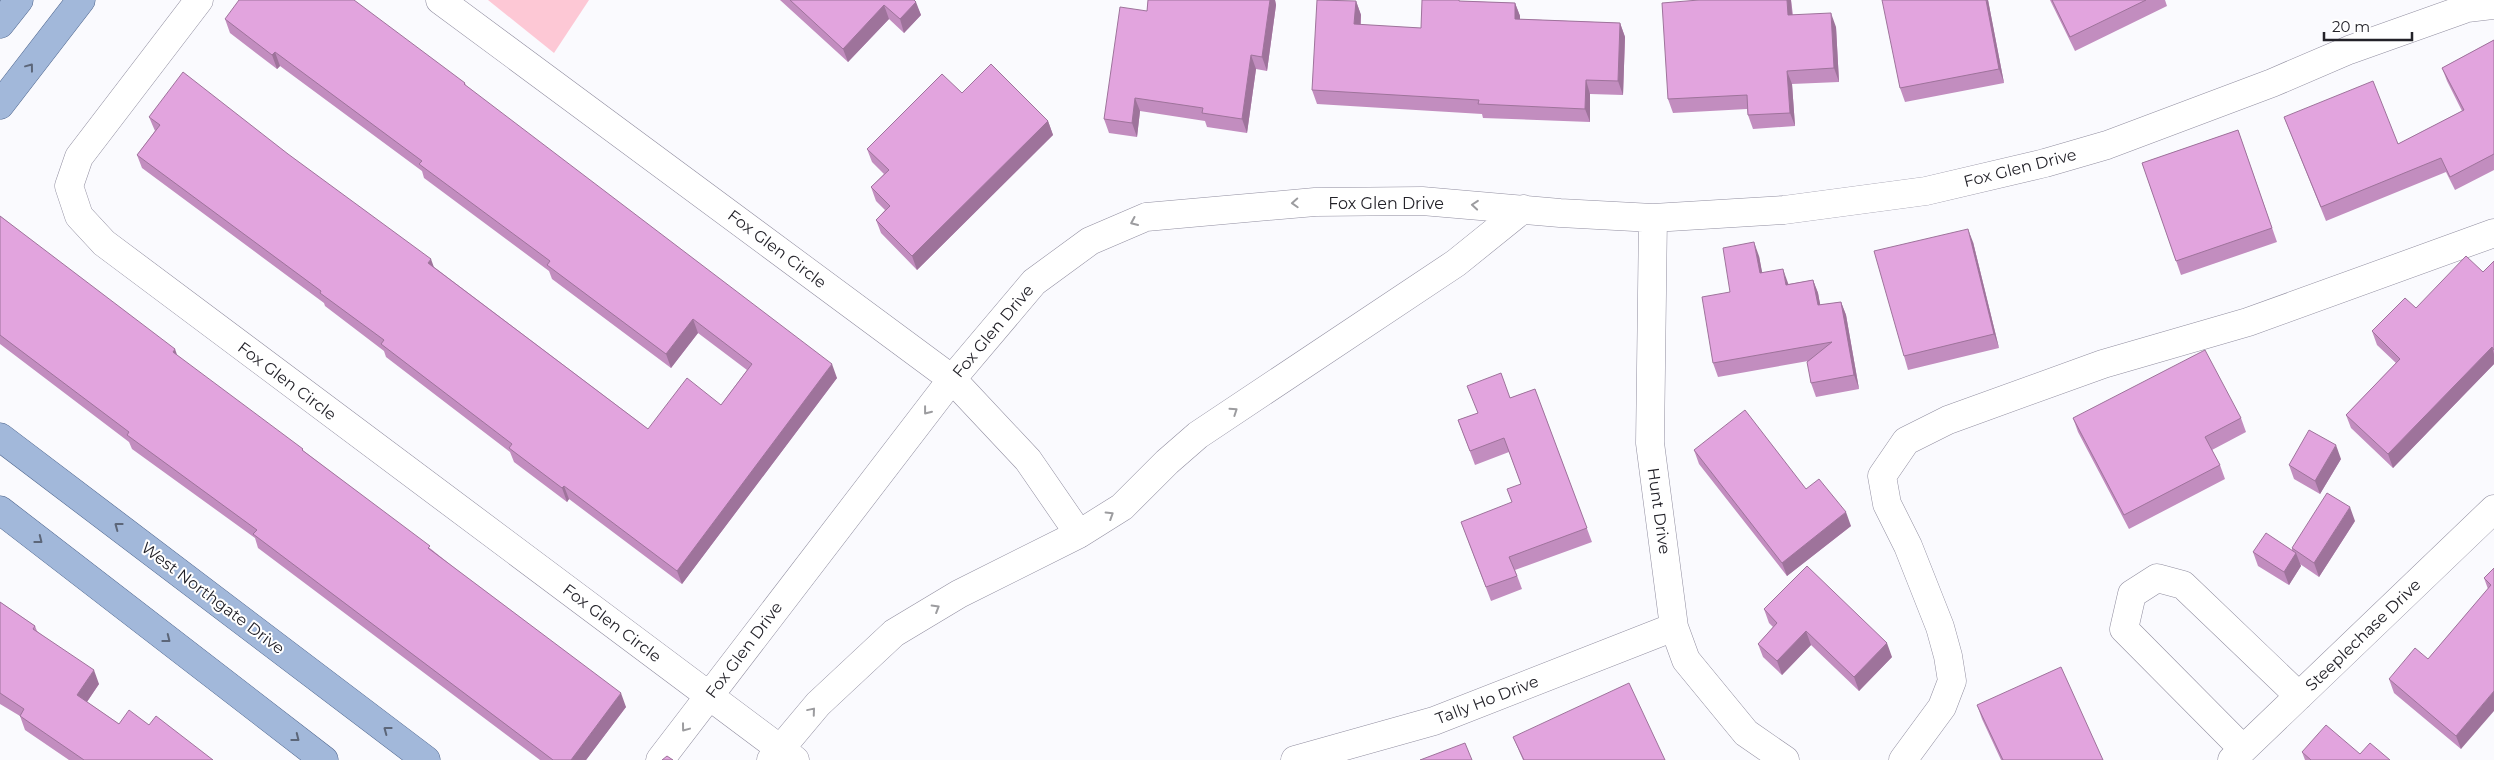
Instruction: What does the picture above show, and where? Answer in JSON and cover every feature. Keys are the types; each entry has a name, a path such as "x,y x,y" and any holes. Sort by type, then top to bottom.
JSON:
{"main road":[{"path":"0,24 19,0"},
{"path":"0,105 81,0"},
{"name":"West Northgate Drive","path":"0,437 426,760"},
{"path":"0,510 324,760"}],"street":[{"name":"Fox Glen Circle","path":"199,0 79,157 69,186 79,216 104,243 709,696"},
{"name":"Fox Glen Circle","path":"440,0 952,379 1028,460 1079,534"},
{"name":"Fox Glen Drive","path":"660,760 952,379 1034,282 1090,242 1146,217 1315,202 1422,201 1653,218 1784,210 1916,192 2045,164 2125,138 2272,83 2349,50 2417,25 2467,8 2494,5"},
{"path":"709,696 782,756 818,704 894,633 959,594 1079,534 1122,507 1167,462 1198,435 1456,263 1523,209"},
{"name":"Hunt Drive","path":"1653,218 1650,443 1674,627 1686,660 1746,733 1785,760"},
{"path":"1903,760 1942,706 1952,681 1948,656 1940,627 1908,546 1886,504 1882,476 1906,441 1948,420 2103,364 2248,322 2494,233"},
{"name":"Steeplechase Drive","path":"2238,755 2494,509"},
{"path":"2238,755 2124,629 2132,594 2157,578 2183,585 2299,696"},
{"name":"Tally Ho Drive","path":"1295,760 1434,721 1674,627"}],"shaded area":[{"path":"488,0 589,0 554,53"}],"building":[{"path":"239,0 354,0 832,364 677,571 564,486 562,488 509,448 512,444 381,344 384,340 137,155 160,125 149,117 183,72 288,154 431,259 428,263 648,429 687,378 721,405 752,364 693,319 666,354 547,265 550,261 419,164 422,161 275,52 272,55 225,19"},
{"path":"790,0 914,0 916,2 900,19 884,5 843,49"},
{"path":"1148,0 1270,0 1262,57 1251,55 1242,119 1202,113 1203,108 1135,98 1132,123 1104,119 1120,7 1147,11"},
{"path":"1317,0 1356,1 1354,24 1421,28 1422,0 1515,3 1515,19 1620,23 1618,81 1586,80 1585,109 1478,104 1479,100 1312,90"},
{"path":"1699,0 1787,0 1788,15 1831,13 1834,68 1787,71 1790,113 1748,115 1747,95 1668,99 1662,3"},
{"path":"1882,0 1986,0 1999,69 1900,88"},
{"path":"2052,0 2146,0 2070,37"},
{"path":"2494,40 2494,154 2450,177 2441,158 2321,207 2284,117 2373,81 2398,144 2464,110 2442,68"},
{"path":"991,64 1048,121 912,256 876,220 890,206 871,187 889,170 867,149 942,74 962,93"},
{"path":"2238,130 2272,228 2176,261 2142,163"},
{"path":"0,216 175,349 173,352 430,546 428,548 621,693 571,760 553,760 253,534 257,530 127,435 129,432 0,335"},
{"path":"1968,229 1994,334 1904,356 1874,251"},
{"path":"1754,242 1760,273 1783,269 1786,285 1813,280 1818,305 1841,302 1854,375 1811,383 1807,362 1832,342 1713,363 1702,297 1730,292 1723,248"},
{"path":"2466,256 2483,272 2494,261 2494,350 2492,347 2388,454 2346,415 2400,359 2372,331 2405,298 2416,308"},
{"path":"2205,350 2241,418 2205,437 2220,465 2124,515 2073,418"},
{"path":"1501,373 1510,398 1535,389 1587,528 1509,557 1517,576 1486,587 1461,522 1512,502 1507,489 1521,484 1504,438 1470,451 1458,420 1478,413 1467,386"},
{"path":"1745,410 1806,489 1819,479 1846,512 1782,563 1694,450"},
{"path":"2309,430 2336,445 2315,481 2289,465"},
{"path":"2327,493 2350,507 2314,563 2292,548"},
{"path":"2266,533 2296,553 2284,572 2253,552"},
{"path":"1807,566 1887,643 1854,677 1806,631 1777,661 1758,644 1777,623 1764,609"},
{"path":"2494,568 2494,691 2456,736 2389,679 2415,648 2428,659 2491,585 2484,578"},
{"path":"0,602 35,626 33,629 94,670 77,695 119,724 129,710 149,725 156,716 213,760 84,760 20,716 24,709 0,693"},
{"path":"2061,667 2103,760 2003,760 1977,705"},
{"path":"1629,683 1665,760 1524,760 1513,737"},
{"path":"2326,725 2360,754 2370,743 2390,760 2311,760 2302,752"},
{"path":"1465,743 1472,760 1420,760"},
{"path":"667,756 673,760 662,760"}]}
